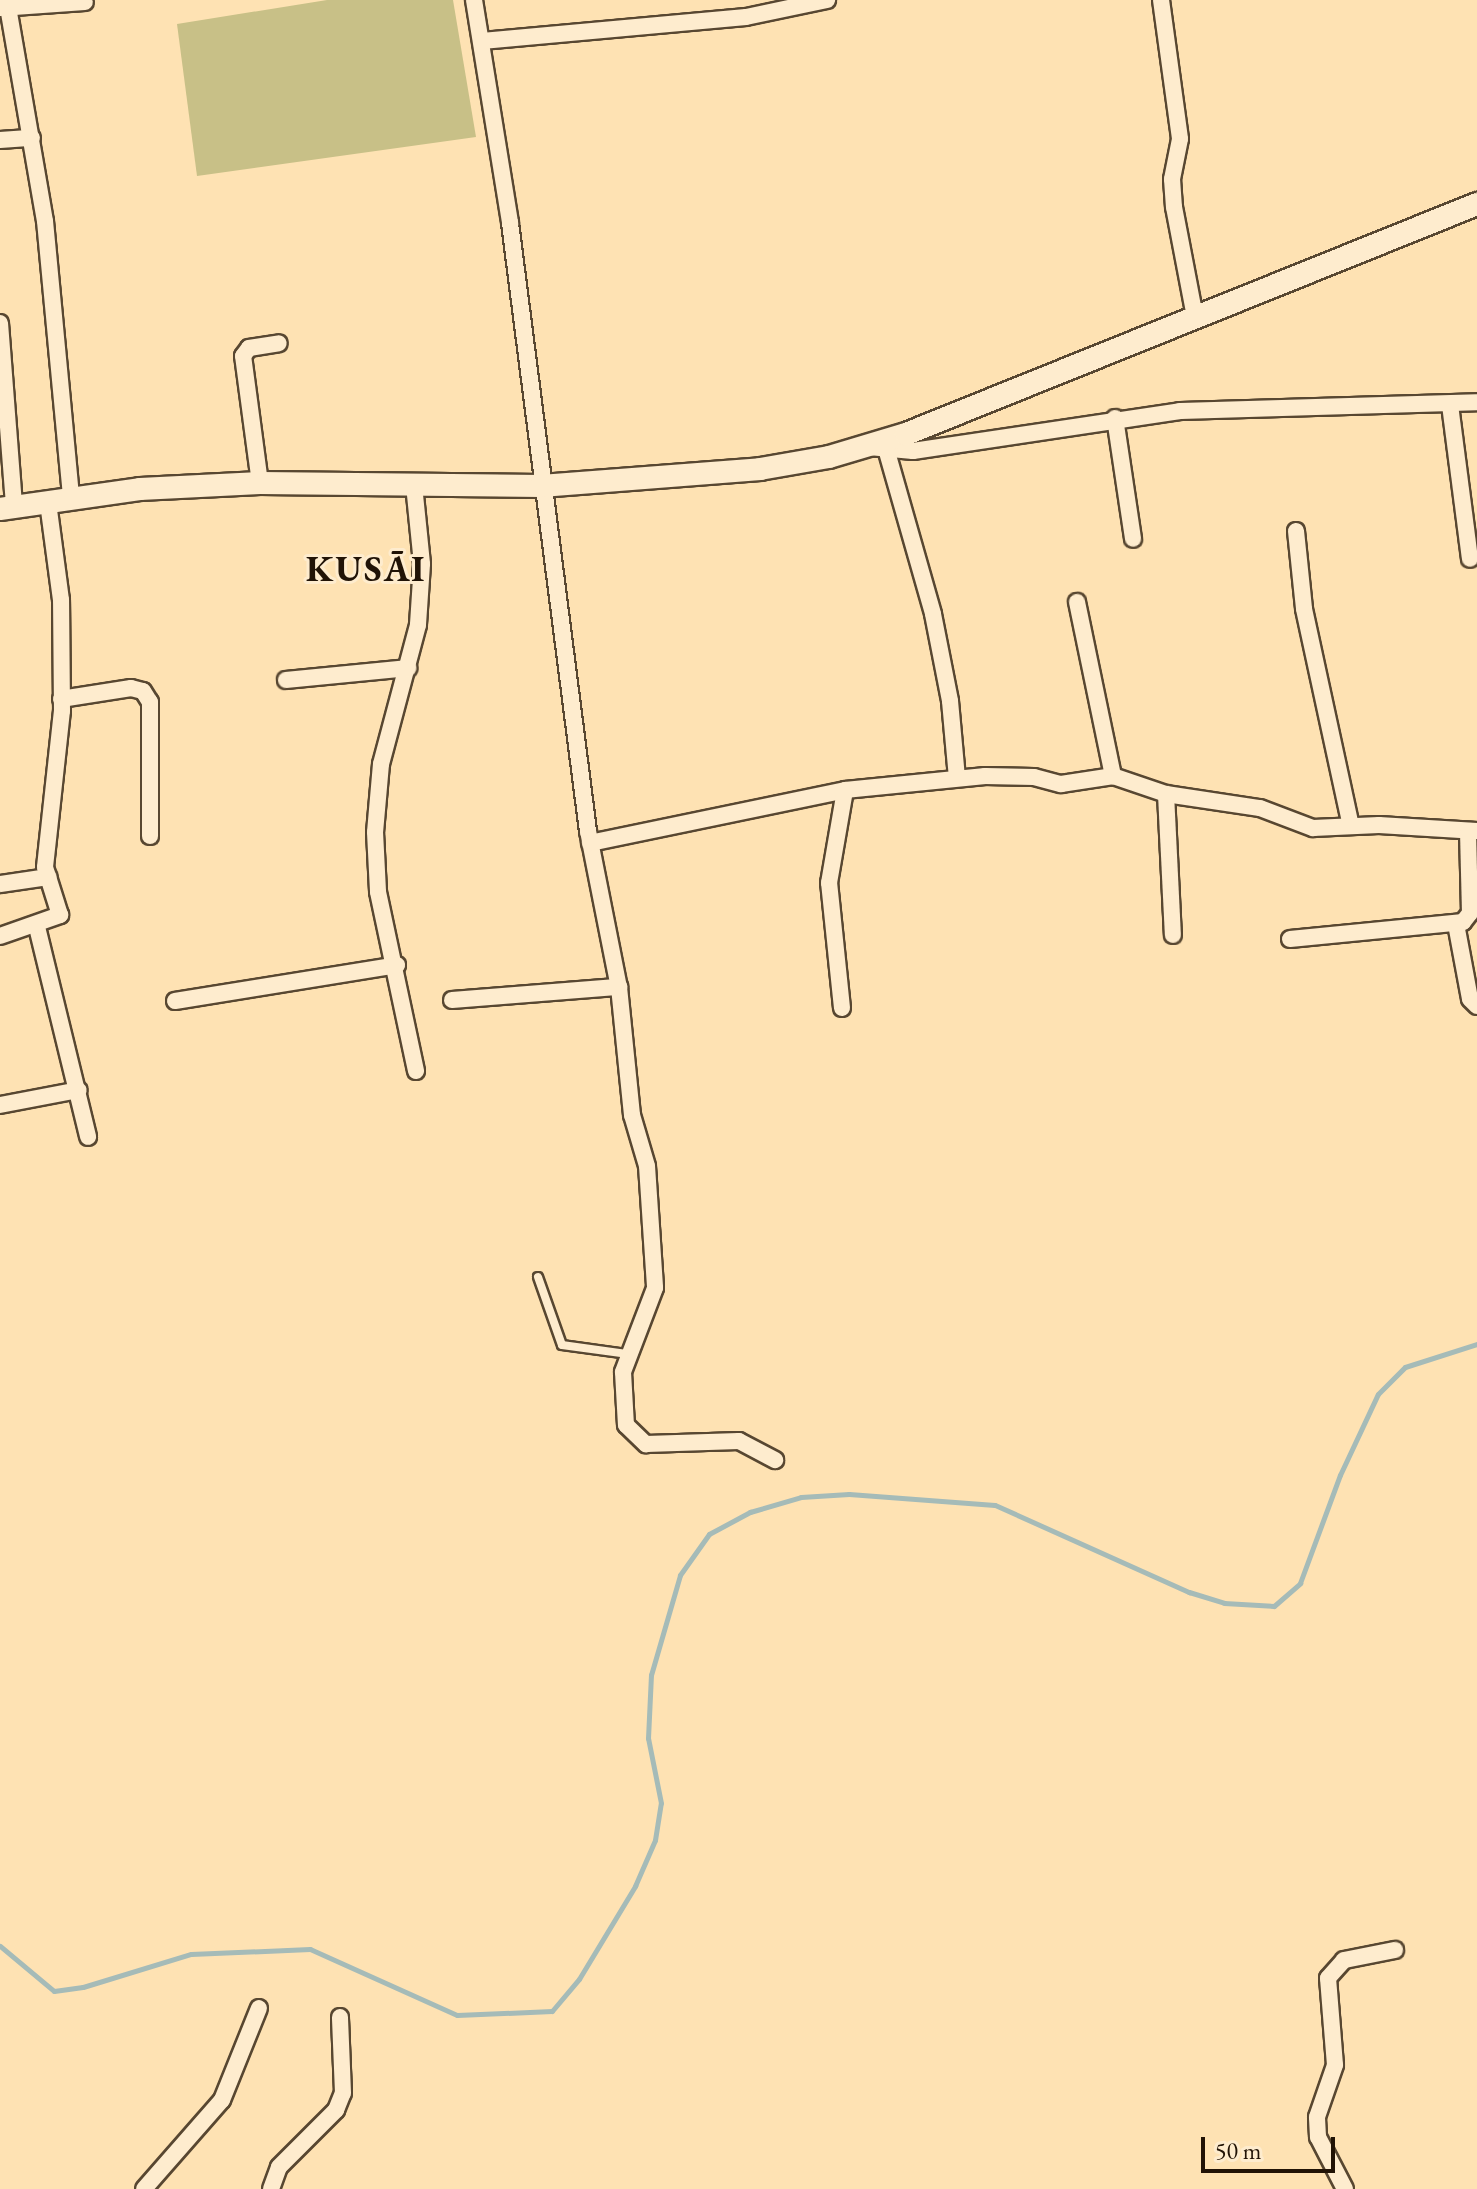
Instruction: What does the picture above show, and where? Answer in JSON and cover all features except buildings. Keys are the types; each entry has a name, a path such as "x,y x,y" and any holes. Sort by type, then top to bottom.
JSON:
{"main road":[{"path":"7,508 71,498 260,483 541,486 760,469 878,449 1477,204"}],"street":[{"path":"474,0 590,843 619,987 632,1115 647,1166 656,1269 652,1303 623,1372 624,1414 637,1441 739,1441 775,1460"},
{"path":"482,41 746,17 827,0"},
{"path":"1161,0 1180,139 1172,179 1174,207 1195,317"},
{"path":"71,498 52,276 32,138 4,7 85,2"},
{"path":"0,140 32,138"},
{"path":"0,323 7,508"},
{"path":"260,483 243,356 249,348 279,343"},
{"path":"957,778 950,701 933,614 878,449 1115,418 1235,407 1450,405 1477,402"},
{"path":"1450,405 1470,559"},
{"path":"1115,418 1133,539"},
{"path":"414,485 422,564 418,625 381,764 376,806 378,892 397,965 416,1071"},
{"path":"0,936 37,927 60,915 48,877 47,813 59,748 61,600 48,502"},
{"path":"1296,531 1304,609 1351,826"},
{"path":"1077,602 1113,776"},
{"path":"286,680 408,668"},
{"path":"61,699 131,688 143,691 150,702 150,836"},
{"path":"590,843 845,790 957,778 1034,777 1061,784 1113,776 1166,794 1260,808 1313,828 1351,826 1473,831 1470,913 1456,924 1290,939"},
{"path":"842,1008 829,883 845,790"},
{"path":"1166,794 1173,935"},
{"path":"0,884 48,877"},
{"path":"1456,924 1466,984 1477,1006"},
{"path":"37,927 88,1137"},
{"path":"175,1001 397,965"},
{"path":"452,1000 619,987"},
{"path":"0,1105 79,1090"},
{"path":"1345,2189 1318,2137 1317,2117 1335,2065 1328,1978 1344,1960 1395,1950"},
{"path":"144,2189 222,2100 259,2008"},
{"path":"271,2189 279,2167 336,2110 343,2093 340,2017"}],"lane":[{"path":"538,1277 562,1345 628,1354"}],"shaded area":[{"path":"327,0 453,0 476,137 197,176 177,24"}],"waterway":[{"path":"0,1946 54,1991 83,1987 191,1954 310,1949 457,2015 552,2011 579,1979 635,1886 655,1840 661,1803 648,1738 651,1675 680,1575 709,1534 750,1512 801,1497 849,1494 995,1505 1189,1592 1224,1603 1274,1606 1300,1583 1340,1475 1378,1394 1405,1367 1477,1344"}],"district":[{"name":"KUSĀI","path":"366,569"}]}
